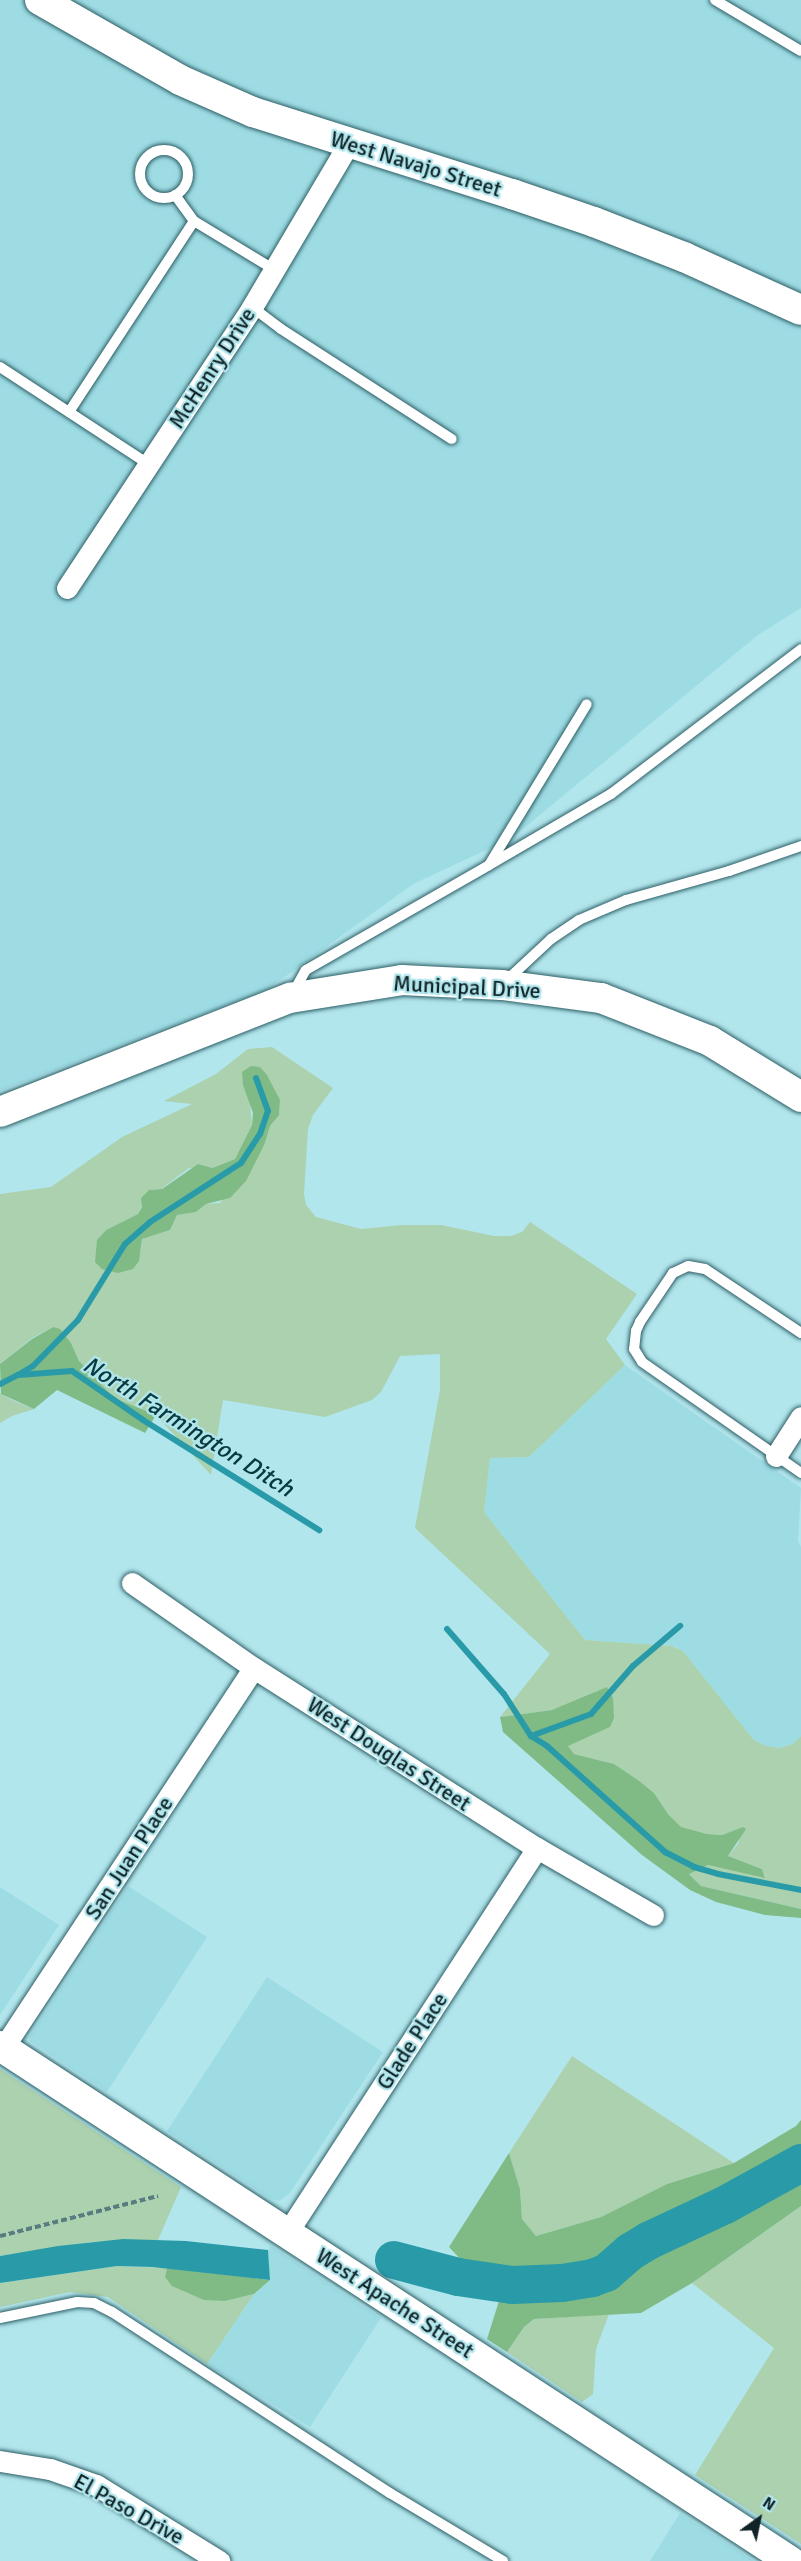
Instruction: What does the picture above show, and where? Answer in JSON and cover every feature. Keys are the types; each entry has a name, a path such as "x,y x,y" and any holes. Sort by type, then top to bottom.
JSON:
{"main road":[{"name":"West Navajo Street","path":"39,0 180,80 253,112 594,222 684,257 801,310"},
{"name":"Municipal Drive","path":"11,1108 290,998 402,980 502,985 602,998 683,1028 720,1047 801,1097"},
{"name":"West Apache Street","path":"2,2047 790,2561"}],"street":[{"name":"McHenry Drive","path":"67,588 252,307 349,143"},
{"path":"776,1456 801,1417"},
{"name":"West Douglas Street","path":"132,1584 254,1668 537,1848 653,1915"},
{"name":"San Juan Place","path":"2,2047 254,1668"},
{"name":"Glade Place","path":"287,2233 537,1848"},
{"name":"El Paso Drive","path":"0,2461 50,2469 96,2485 219,2561"}],"lane":[{"path":"715,0 801,51"},
{"path":"161,150 172,151 181,156 187,166 188,177 185,187 175,195 167,198 156,197 147,191 141,182 140,171 143,161 151,153 161,150"},
{"path":"175,195 194,221 275,270"},
{"path":"69,412 194,221"},
{"path":"252,307 280,329 452,439"},
{"path":"0,367 150,465"},
{"path":"290,998 306,970 611,794 801,649"},
{"path":"489,865 587,704"},
{"path":"502,985 550,939 579,920 626,900 729,871 801,846"},
{"path":"801,1333 705,1269 688,1266 673,1273 640,1322 634,1339 634,1349 642,1362 801,1473"},
{"path":"0,2318 77,2302 94,2303 103,2307 390,2493 503,2561"}],"path":[{"path":"0,2236 158,2196"}],"shaded area":[{"path":"0,0 801,0 801,608 758,635 512,838 413,884 268,989 0,1091"},
{"path":"625,1365 801,1488 798,1541 801,1547 801,1736 793,1744 779,1748 763,1745 753,1739 683,1651 673,1646 585,1640 484,1512 490,1458 529,1457"},
{"path":"128,1886 207,1937 107,2092 30,2041 29,2037"},
{"path":"0,1887 59,1925 0,2015"},
{"path":"267,1977 383,2052 290,2193 279,2201 271,2199 167,2131"},
{"path":"123,2239 186,2241 268,2250 270,2280 152,2267 117,2266 0,2283 0,2256 58,2246"},
{"path":"271,2246 381,2318 310,2427 207,2364 254,2294 270,2280 268,2250"},
{"path":"680,2513 754,2561 650,2561"}],"green space":[{"path":"272,1047 333,1088 313,1115 308,1129 304,1194 306,1205 316,1217 361,1229 401,1225 441,1225 494,1236 511,1236 522,1232 530,1222 637,1294 606,1339 625,1365 529,1457 490,1458 484,1512 585,1640 672,1646 683,1651 753,1739 763,1745 779,1748 793,1744 801,1736 801,1909 701,1886 689,1874 708,1865 765,1877 762,1869 728,1856 738,1844 743,1827 722,1835 707,1834 680,1827 654,1793 638,1780 614,1764 574,1754 567,1746 610,1727 598,1690 588,1697 552,1710 500,1717 550,1654 415,1528 440,1390 440,1354 400,1356 381,1392 372,1400 325,1417 223,1400 211,1475 156,1415 114,1398 93,1379 79,1361 71,1343 53,1327 32,1338 0,1364 0,1194 51,1187 122,1137 192,1104 164,1101 216,1074 248,1049","holes":["243,1085 280,1100 279,1114 270,1126 265,1143 220,1203 206,1204 196,1212 177,1215 170,1230 142,1239 141,1250 97,1240 106,1230 138,1214 149,1190 161,1189 189,1168 211,1168 235,1159 252,1125 250,1102"]},
{"path":"251,1066 260,1067 267,1075 280,1100 279,1115 270,1126 265,1143 246,1181 230,1198 206,1204 196,1212 177,1215 170,1230 142,1239 139,1261 133,1269 118,1273 102,1269 95,1262 97,1240 106,1230 138,1214 142,1207 141,1198 149,1190 162,1189 198,1164 212,1168 235,1159 252,1125 253,1113 243,1085 242,1072"},
{"path":"53,1327 60,1329 71,1343 79,1361 114,1398 156,1415 145,1433 57,1390 34,1409 1,1394 0,1364 32,1339"},
{"path":"0,1393 34,1409 12,1416 0,1423"},
{"path":"607,1687 613,1698 614,1718 610,1727 568,1746 574,1754 614,1764 638,1780 654,1793 668,1814 681,1827 707,1834 722,1835 743,1827 746,1829 728,1856 762,1869 765,1878 708,1865 689,1874 701,1886 801,1909 801,1918 765,1915 716,1902 690,1890 642,1855 503,1732 500,1717 552,1710"},
{"path":"572,2056 734,2163 667,2184 601,2217 536,2236 522,2219 520,2189 509,2153"},
{"path":"0,2069 181,2187 158,2240 91,2242 0,2256"},
{"path":"801,2120 801,2158 736,2193 657,2224 590,2267 508,2269 465,2264 449,2247 509,2153 520,2189 522,2219 536,2236 601,2217 667,2184 734,2163 796,2126"},
{"path":"801,2168 801,2206 692,2283 641,2313 534,2319 524,2327 507,2352 487,2339 499,2301 488,2289 553,2294 603,2287 643,2249 701,2224"},
{"path":"801,2206 801,2544 695,2475 774,2348 692,2283"},
{"path":"117,2266 167,2268 165,2277 225,2301 254,2294 207,2364 108,2297 70,2292 0,2307 0,2283"},
{"path":"167,2268 270,2280 254,2294 225,2301 204,2300 172,2286 165,2277"},
{"path":"609,2314 596,2349 593,2394 582,2402 507,2352 524,2327 534,2319"}],"waterway":[{"path":"18,1375 33,1366 78,1320 125,1244 150,1222 241,1163 260,1134 268,1111 256,1078"},
{"name":"North Farmington Ditch","path":"0,1384 18,1375 72,1371 143,1420 319,1530"},
{"path":"531,1736 591,1714 633,1666 680,1626"},
{"name":"North Farmington Ditch","path":"447,1629 504,1694 531,1736 547,1746 665,1852 694,1867 718,1874 801,1890"},
{"path":"394,2260 458,2277 512,2285 562,2283 592,2278 606,2273 630,2252 648,2241 725,2205 801,2163"}]}
